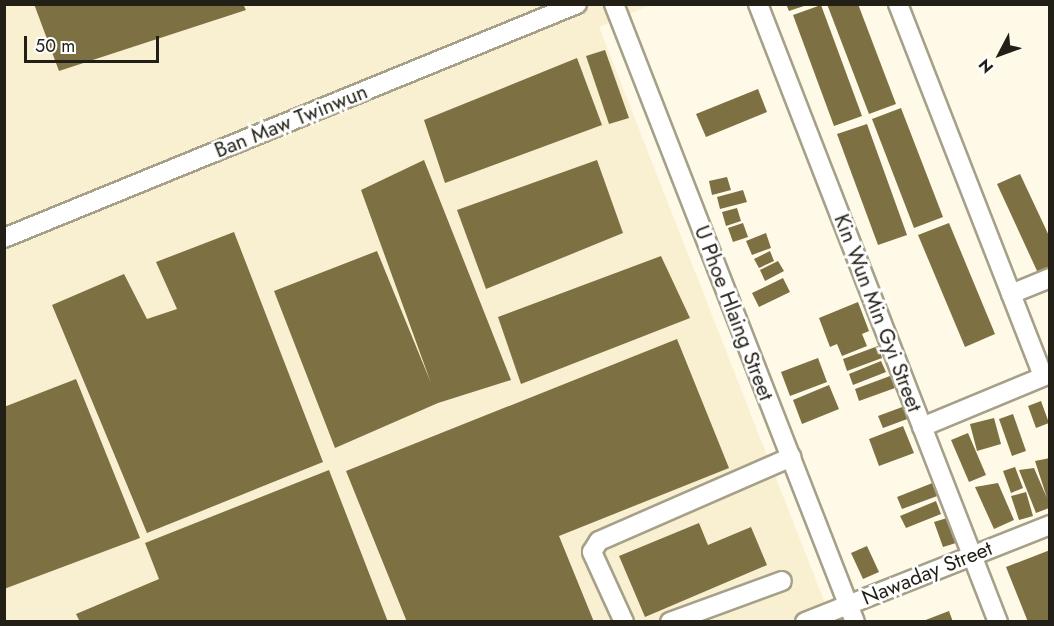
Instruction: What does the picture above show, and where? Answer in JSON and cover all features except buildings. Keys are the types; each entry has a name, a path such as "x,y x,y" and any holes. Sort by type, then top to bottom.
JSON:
{"street":[{"name":"Ban Maw Twinwun","path":"4,238 577,4"},
{"name":"U Phoe Hlaing Street","path":"614,4 855,621"},
{"name":"Kin Wun Min Gyi Street","path":"758,4 998,621"},
{"path":"898,4 1011,294 1047,375 922,427"},
{"path":"1011,294 1050,278"},
{"path":"624,621 592,552 599,541 790,457"},
{"name":"Nawaday Street","path":"805,621 1050,525"},
{"path":"670,621 782,581"}],"shaded area":[{"path":"4,5 651,5 599,27 832,621 5,621"}]}
